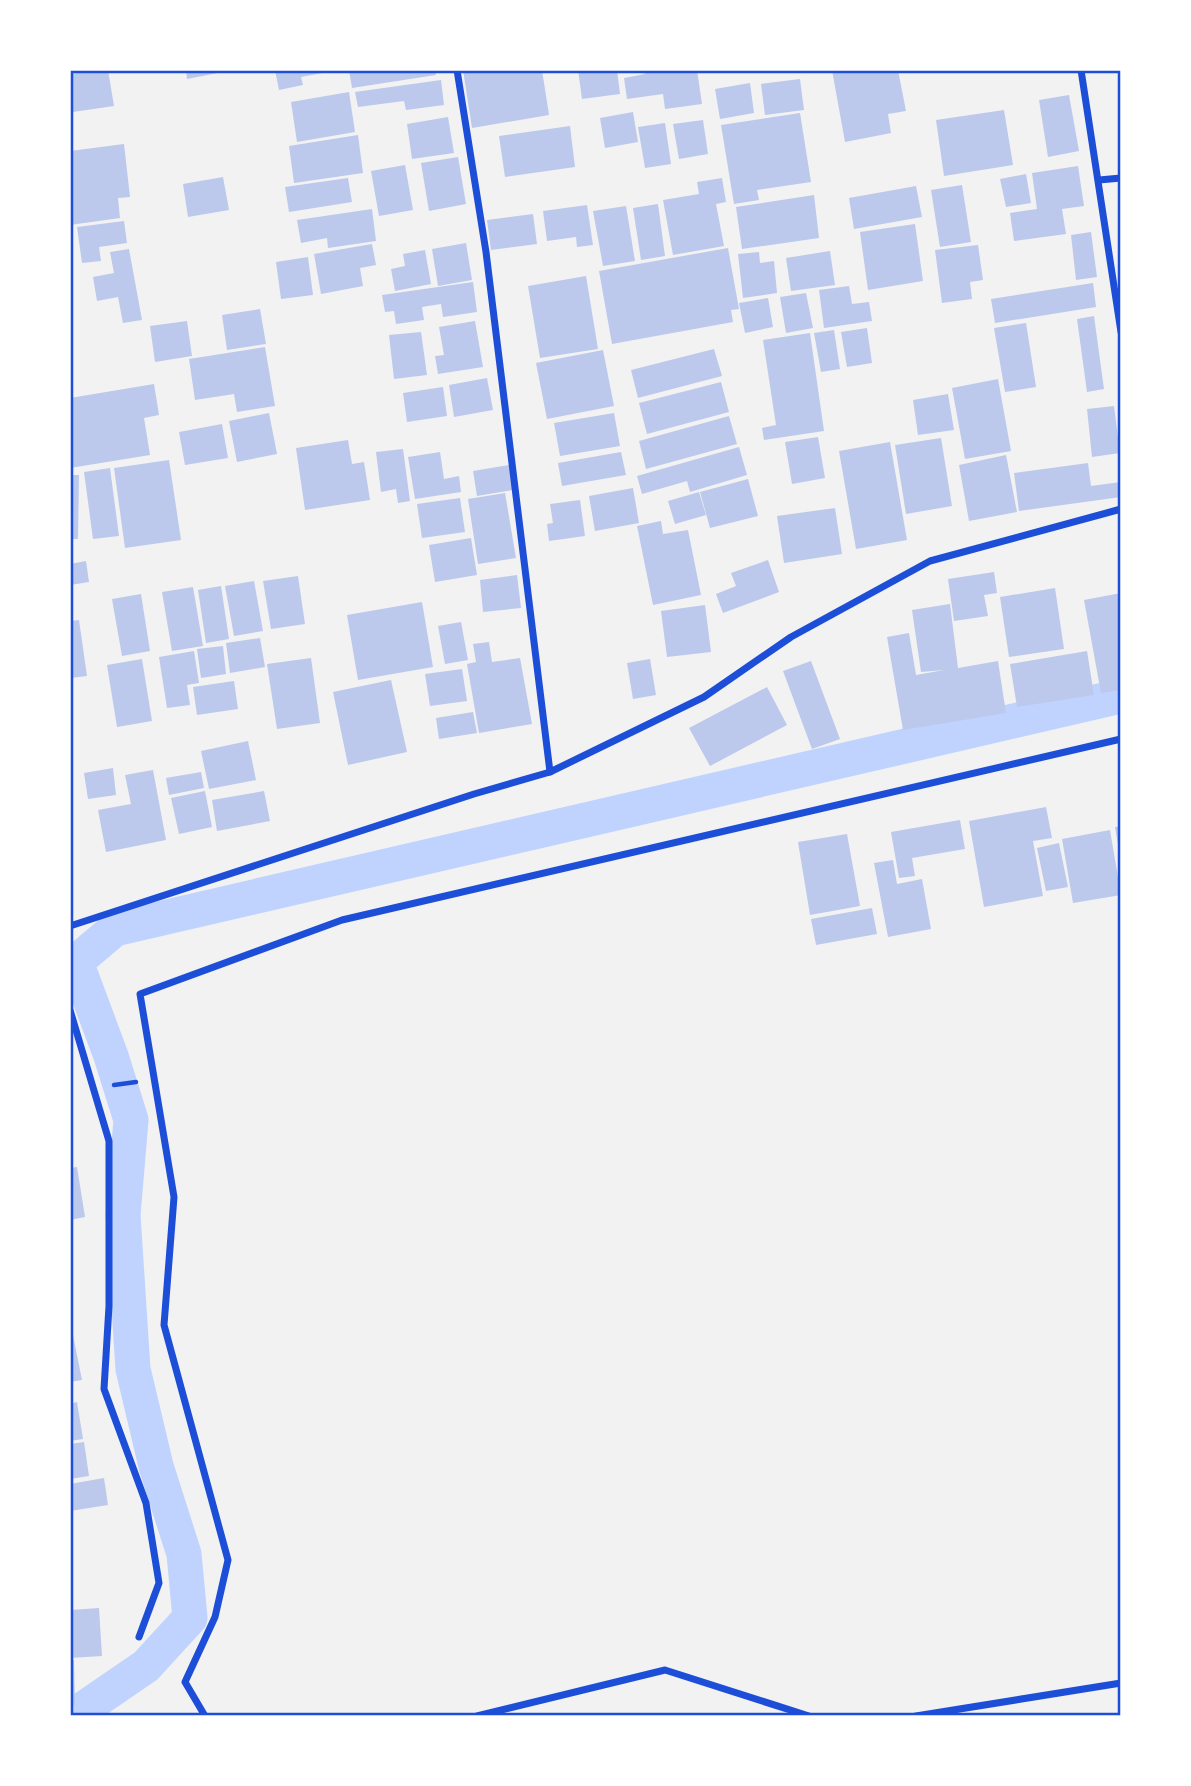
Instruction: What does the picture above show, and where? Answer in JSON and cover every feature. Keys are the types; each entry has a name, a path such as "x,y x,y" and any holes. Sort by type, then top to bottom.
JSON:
{"street":[{"path":"457,70 486,252 550,772"},
{"path":"1081,70 1121,332"},
{"path":"1099,180 1121,178"},
{"path":"70,926 474,794 550,772 704,697 791,637 930,561 1121,509"},
{"path":"205,1716 184,1682 215,1617 228,1560 164,1325 174,1197 140,994 342,920 1121,739"},
{"path":"70,1010 108,1141 109,1306 104,1389 146,1503 159,1583 139,1637"},
{"path":"477,1716 665,1670 809,1716"},
{"path":"916,1716 1121,1683"}],"path":[{"path":"94,1087 154,1080"}],"building":[{"path":"108,70 114,106 73,112 70,74"},
{"path":"186,70 223,70 223,72 187,79"},
{"path":"275,70 333,71 301,77 303,85 279,90"},
{"path":"349,70 435,70 436,75 352,88"},
{"path":"463,70 542,70 549,115 472,128"},
{"path":"578,70 617,70 620,94 582,99"},
{"path":"644,70 697,70 702,104 665,109 663,94 627,99 624,78 645,74"},
{"path":"832,70 898,70 906,111 888,114 891,133 845,142"},
{"path":"800,79 804,110 765,115 761,84"},
{"path":"441,80 444,105 406,110 404,101 358,107 355,92"},
{"path":"750,83 754,113 720,119 715,89"},
{"path":"349,92 355,132 297,142 291,102"},
{"path":"1069,95 1079,151 1048,157 1039,100"},
{"path":"1004,110 1013,165 944,176 936,120"},
{"path":"633,112 638,142 605,148 600,118"},
{"path":"800,113 811,182 757,190 759,200 734,204 721,125"},
{"path":"448,117 454,153 412,159 407,124"},
{"path":"703,120 708,154 679,159 673,124"},
{"path":"665,123 671,164 645,168 638,127"},
{"path":"570,126 575,167 505,177 499,136"},
{"path":"358,135 363,173 294,183 289,146"},
{"path":"124,144 130,197 118,198 120,218 70,225 70,151"},
{"path":"458,157 466,204 429,211 421,163"},
{"path":"405,165 413,210 379,216 371,171"},
{"path":"1078,166 1084,206 1062,209 1066,234 1014,241 1010,213 1037,209 1032,173"},
{"path":"1026,174 1031,203 1006,207 1000,179"},
{"path":"223,177 229,210 188,217 183,184"},
{"path":"348,178 352,202 289,212 285,187"},
{"path":"722,178 726,202 716,204 724,246 673,255 663,200 699,194 697,182"},
{"path":"962,185 971,242 940,247 931,190"},
{"path":"916,186 922,217 854,229 849,198"},
{"path":"814,195 819,238 742,249 736,207"},
{"path":"658,204 665,256 641,260 633,208"},
{"path":"587,205 593,245 577,247 576,237 547,241 543,211"},
{"path":"626,206 635,261 603,266 593,211"},
{"path":"372,209 376,241 328,248 327,238 301,243 297,220"},
{"path":"533,214 537,244 491,250 487,220"},
{"path":"124,221 127,243 99,247 101,261 82,263 77,227"},
{"path":"915,224 923,281 868,290 860,232"},
{"path":"1091,232 1097,277 1076,280 1071,235"},
{"path":"466,243 472,280 438,286 432,249"},
{"path":"372,244 376,265 360,268 363,286 321,294 314,254"},
{"path":"978,245 983,280 970,282 972,299 942,303 935,250"},
{"path":"728,248 739,309 731,310 733,322 612,344 599,271"},
{"path":"129,249 142,320 123,323 118,297 97,301 93,277 114,273 110,252"},
{"path":"425,250 431,284 395,291 391,269 405,266 403,254"},
{"path":"830,251 835,285 791,291 786,258"},
{"path":"759,252 760,263 774,261 777,293 743,298 738,254"},
{"path":"308,257 313,295 281,299 276,262"},
{"path":"586,276 598,349 540,358 528,286"},
{"path":"473,282 477,312 443,317 441,304 422,307 424,320 396,324 394,311 385,312 382,295"},
{"path":"1093,283 1096,307 995,323 991,299"},
{"path":"849,286 852,304 869,302 872,321 824,328 819,290"},
{"path":"806,293 813,328 786,333 780,297"},
{"path":"768,298 773,327 745,333 739,303"},
{"path":"260,309 266,344 227,350 222,315"},
{"path":"1094,316 1104,389 1087,392 1077,319"},
{"path":"187,321 192,356 155,362 150,326"},
{"path":"475,321 483,367 438,374 435,356 444,355 439,327"},
{"path":"1026,323 1036,387 1005,392 994,328"},
{"path":"867,328 872,363 847,367 841,332"},
{"path":"834,330 840,369 821,372 814,333"},
{"path":"421,332 427,375 394,379 389,335"},
{"path":"810,333 824,431 764,440 762,428 776,425 763,340"},
{"path":"265,347 275,406 237,412 234,394 195,400 189,359"},
{"path":"714,349 722,376 638,398 631,370"},
{"path":"603,350 614,406 547,419 536,363"},
{"path":"487,378 493,410 454,417 449,385"},
{"path":"998,379 1011,451 965,459 952,388"},
{"path":"721,382 729,412 647,434 639,403"},
{"path":"154,384 159,415 144,418 150,455 70,468 70,398"},
{"path":"443,387 447,416 407,422 403,393"},
{"path":"948,394 954,430 918,435 913,400"},
{"path":"1114,406 1120,453 1092,457 1087,409"},
{"path":"269,413 277,454 237,462 229,421"},
{"path":"614,413 620,446 560,456 554,423"},
{"path":"729,416 737,444 646,469 639,441"},
{"path":"222,424 228,458 185,465 179,432"},
{"path":"818,437 825,478 792,484 785,442"},
{"path":"941,438 952,506 906,514 895,445"},
{"path":"348,440 352,464 364,462 370,500 305,510 296,448"},
{"path":"890,442 907,540 856,549 839,451"},
{"path":"739,447 747,475 690,492 687,481 642,494 637,476"},
{"path":"403,449 410,501 398,503 396,489 381,492 376,452"},
{"path":"440,452 444,479 459,476 461,492 415,499 408,457"},
{"path":"621,452 626,475 562,486 558,463"},
{"path":"1006,455 1017,512 969,521 959,465"},
{"path":"169,460 181,540 125,548 114,468"},
{"path":"1088,463 1091,486 1121,482 1121,497 1019,511 1014,473"},
{"path":"509,465 513,490 477,496 473,471"},
{"path":"110,468 119,536 93,539 84,472"},
{"path":"70,475 79,475 78,539 70,539"},
{"path":"748,479 758,516 710,528 700,492"},
{"path":"633,488 639,523 595,531 589,496"},
{"path":"699,492 706,515 675,524 668,501"},
{"path":"505,493 516,558 478,564 468,499"},
{"path":"460,498 465,532 422,538 417,504"},
{"path":"580,500 585,536 549,541 547,524 553,523 550,504"},
{"path":"835,508 842,554 784,563 777,516"},
{"path":"661,521 663,534 688,530 701,595 653,605 637,526"},
{"path":"471,538 477,575 435,582 429,545"},
{"path":"768,560 779,592 723,613 716,594 736,586 731,573"},
{"path":"86,561 89,582 70,585 70,564"},
{"path":"994,572 997,593 984,595 988,616 954,621 948,579"},
{"path":"517,575 521,608 483,612 480,580"},
{"path":"298,576 305,624 271,629 263,581"},
{"path":"254,581 263,631 234,636 225,586"},
{"path":"221,586 229,639 206,643 198,590"},
{"path":"193,587 203,646 172,651 162,592"},
{"path":"1055,588 1064,649 1009,657 1000,597"},
{"path":"1121,593 1121,690 1101,693 1084,600"},
{"path":"141,594 150,651 122,656 112,599"},
{"path":"422,602 433,667 358,680 347,615"},
{"path":"950,604 958,668 998,661 1006,713 903,730 887,637 909,633 916,675 944,670 921,672 912,610"},
{"path":"705,605 711,652 667,657 661,611"},
{"path":"79,620 87,676 70,678 70,621"},
{"path":"461,622 468,660 445,664 438,626"},
{"path":"260,638 265,667 230,673 226,643"},
{"path":"489,642 492,662 520,658 532,724 479,733 467,664 476,662 473,644"},
{"path":"223,646 226,674 201,678 197,649"},
{"path":"194,651 199,683 187,685 190,705 167,708 159,657"},
{"path":"1087,651 1094,695 1017,707 1010,664"},
{"path":"311,658 320,723 277,729 267,664"},
{"path":"142,659 152,721 117,727 107,665"},
{"path":"650,659 656,695 633,699 627,663"},
{"path":"811,661 840,739 812,749 783,671"},
{"path":"462,669 467,701 430,706 425,674"},
{"path":"391,680 407,752 348,765 333,692"},
{"path":"234,681 238,709 197,715 193,687"},
{"path":"767,687 787,725 710,766 689,728"},
{"path":"473,712 477,733 439,739 436,718"},
{"path":"248,741 256,780 209,789 201,751"},
{"path":"113,768 116,795 88,799 84,773"},
{"path":"153,770 166,840 106,852 98,810 131,804 125,775"},
{"path":"201,772 204,788 169,795 166,778"},
{"path":"205,791 212,827 179,834 171,798"},
{"path":"264,791 270,821 217,831 212,800"},
{"path":"1046,807 1052,838 1033,841 1043,896 984,907 969,821"},
{"path":"960,820 965,849 912,858 915,876 899,878 891,832"},
{"path":"1121,826 1121,856 1120,856 1115,827"},
{"path":"1110,830 1121,895 1073,903 1062,839"},
{"path":"847,834 860,906 810,915 798,842"},
{"path":"1059,843 1068,887 1046,891 1037,848"},
{"path":"893,860 897,884 922,879 931,929 888,937 874,863"},
{"path":"872,908 877,934 816,945 811,919"},
{"path":"77,1167 85,1217 70,1220 70,1168"},
{"path":"70,1320 82,1380 70,1382"},
{"path":"77,1402 83,1439 70,1441 70,1404"},
{"path":"84,1442 89,1476 70,1479 70,1444"},
{"path":"104,1478 108,1505 70,1511 70,1484"},
{"path":"99,1608 102,1656 70,1658 70,1610"},
{"path":"70,1660 74,1660 75,1705 70,1705"}],"waterway":[{"path":"73,1716 146,1666 190,1618 184,1554 156,1466 133,1369 123,1215 131,1120 111,1056 76,962 115,929 1121,696"}]}
